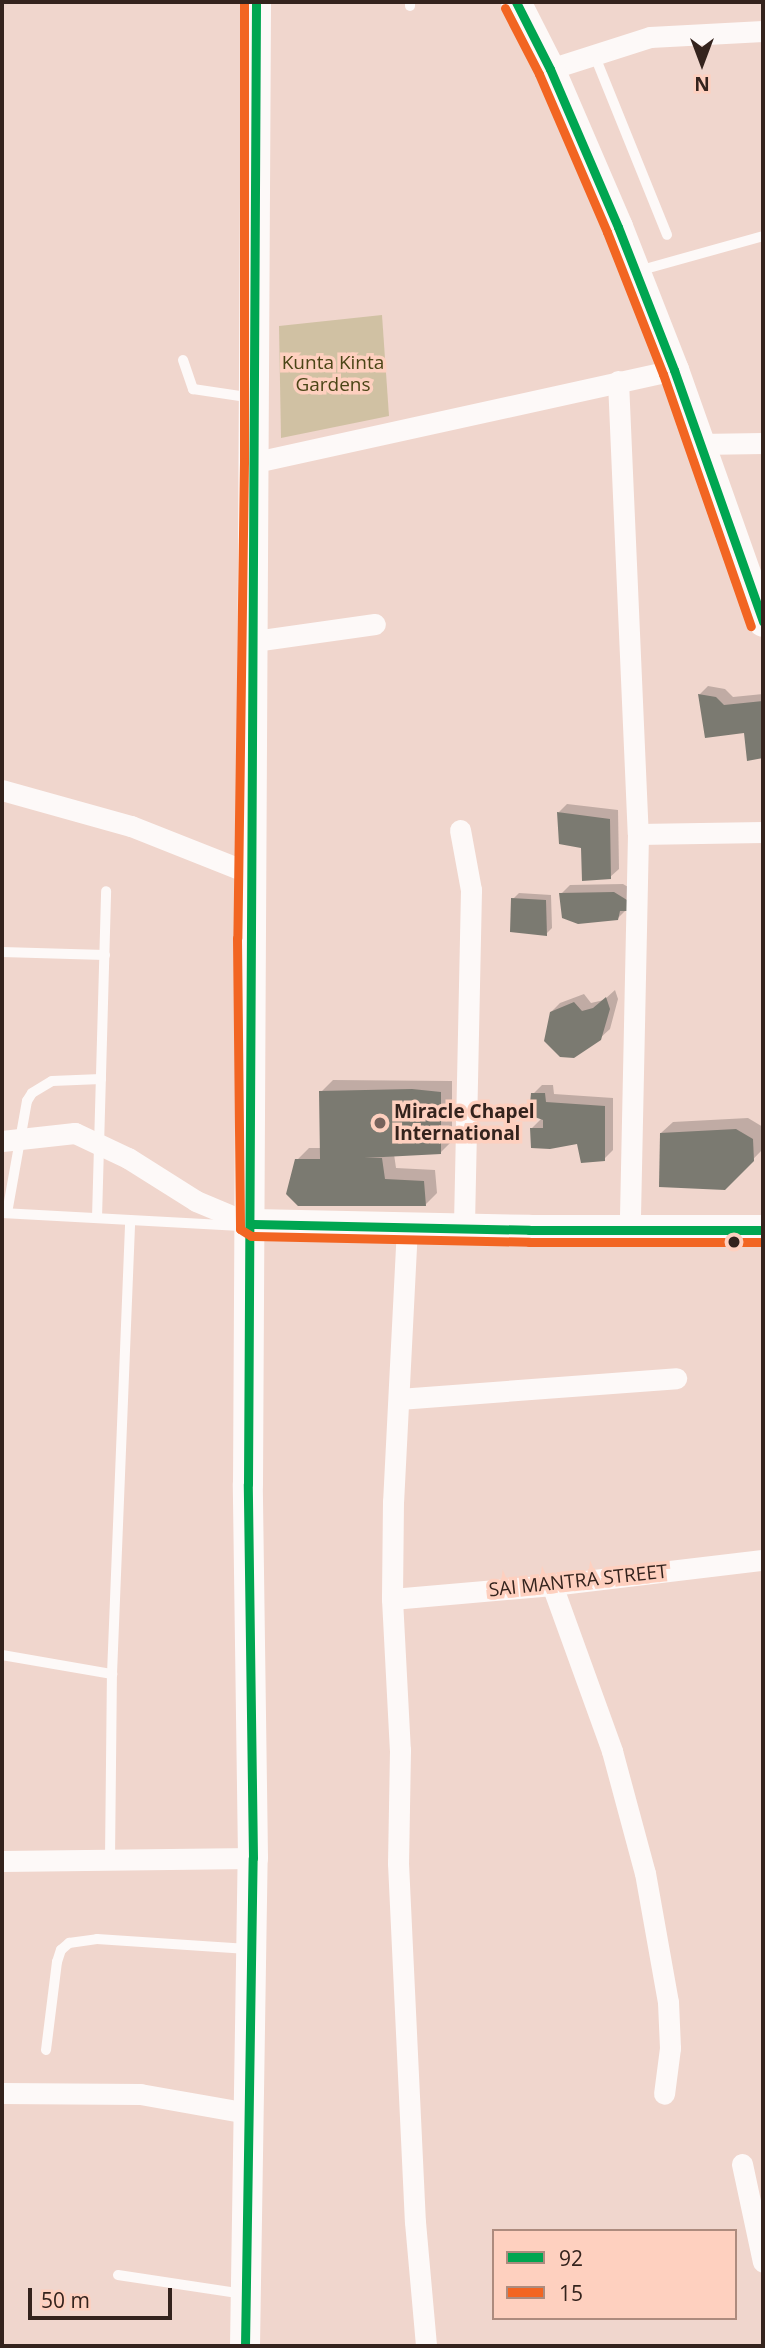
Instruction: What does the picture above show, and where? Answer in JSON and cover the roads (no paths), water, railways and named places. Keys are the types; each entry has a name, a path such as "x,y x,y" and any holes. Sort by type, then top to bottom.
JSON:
{"main road":[{"path":"245,2346 253,1858 248,1484 250,873 256,462 256,2"},
{"path":"516,2 550,68 635,271 674,370 763,622"},
{"path":"250,1225 630,1231 763,1230"}],"street":[{"path":"550,68 650,37 763,31"},
{"path":"256,462 674,370"},
{"path":"618,381 638,834 630,1231"},
{"path":"699,443 763,443"},
{"path":"254,641 375,624"},
{"path":"2,790 131,826 250,873"},
{"path":"460,830 471,890 464,1227"},
{"path":"638,834 763,832"},
{"path":"11,1141 54,1133 75,1133 97,1141 196,1201 250,1225"},
{"path":"407,1227 393,1501 392,1598 400,1750 398,1863 415,2222 426,2346"},
{"path":"399,1399 676,1378"},
{"name":"SAI MANTRA STREET","path":"392,1598 552,1585 763,1560"},
{"path":"552,1585 612,1751 645,1873 668,2002 670,2048 664,2094"},
{"path":"2,1861 253,1858"},
{"path":"2,2093 140,2094 248,2113"},
{"path":"742,2164 763,2262"}],"lane":[{"path":"594,54 667,235"},
{"path":"635,271 763,236"},
{"path":"183,360 193,389 256,398"},
{"path":"97,1218 97,1141 106,891"},
{"path":"2,952 104,955"},
{"path":"101,1079 52,1081 38,1088 27,1101 11,1141 4,1213 250,1225"},
{"path":"110,1859 112,1674 130,1220"},
{"path":"2,1655 112,1674"},
{"path":"46,2050 57,1962 61,1950 69,1943 97,1939 251,1949"},
{"path":"118,2275 246,2295"}],"place":[{"name":"Miracle Chapel International","path":"380,1123"}],"park label":[{"name":"Kunta Kinta Gardens","path":"333,374"}]}
